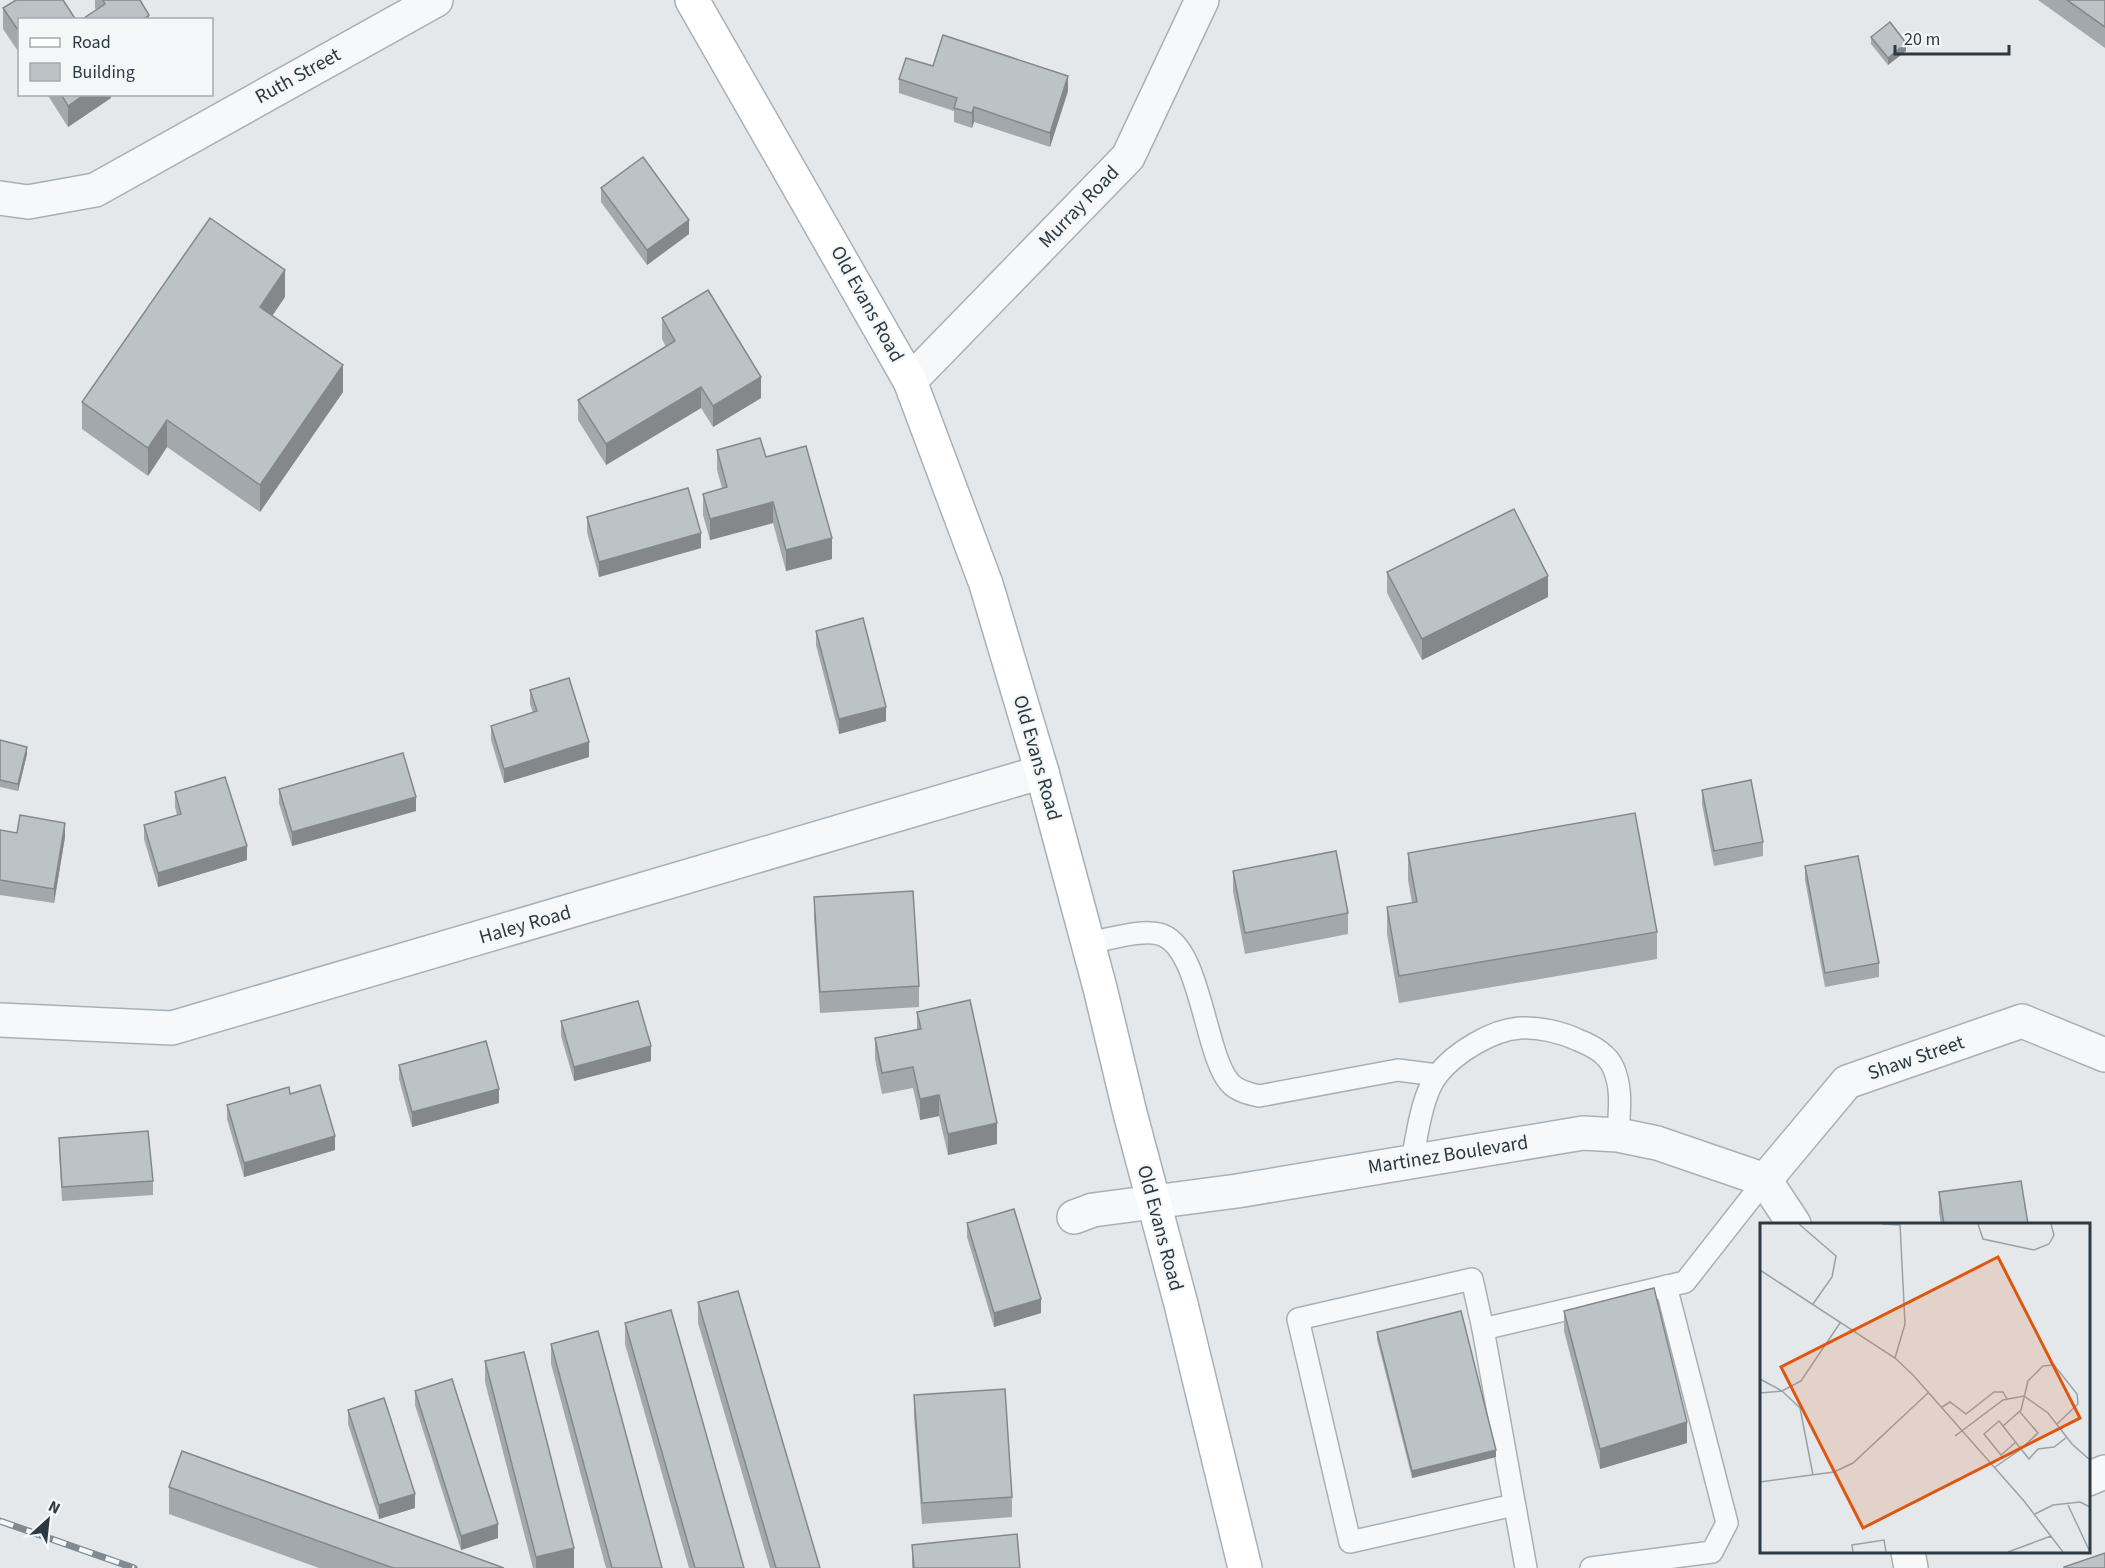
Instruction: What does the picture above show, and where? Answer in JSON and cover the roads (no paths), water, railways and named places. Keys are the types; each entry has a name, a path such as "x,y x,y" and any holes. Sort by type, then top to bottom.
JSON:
{"street":[{"name":"Ruth Street","path":"0,198 27,202 95,190 436,0"},
{"name":"Old Evans Road","path":"692,0 910,381 987,584 1042,772 1087,943 1245,1568"},
{"name":"Murray Road","path":"910,381 1128,157 1202,0"},
{"name":"Haley Road","path":"0,1020 172,1028 1042,772"},
{"name":"Shaw Street","path":"1765,1180 1847,1082 2022,1021 2105,1055"},
{"name":"Martinez Boulevard","path":"1074,1217 1093,1210 1237,1191 1583,1133 1618,1135 1657,1143 1765,1180"},
{"path":"1765,1180 1793,1223"},
{"path":"2090,1478 2105,1472"},
{"path":"1908,1553 1911,1568"}],"lane":[{"path":"1087,943 1148,932 1168,936 1190,969 1221,1066 1231,1084 1246,1093 1259,1096 1398,1070 1437,1075"},
{"path":"1412,1161 1425,1100 1437,1075 1458,1054 1487,1037 1520,1028 1548,1031 1575,1038 1594,1046 1613,1065 1620,1088 1618,1135"},
{"path":"1483,1329 1685,1282 1765,1180"},
{"path":"1514,1505 1350,1542 1298,1319 1472,1280 1526,1568"},
{"path":"1591,1568 1712,1552 1727,1523 1666,1286"}],"railway":[{"path":"0,1521 134,1568"}]}
